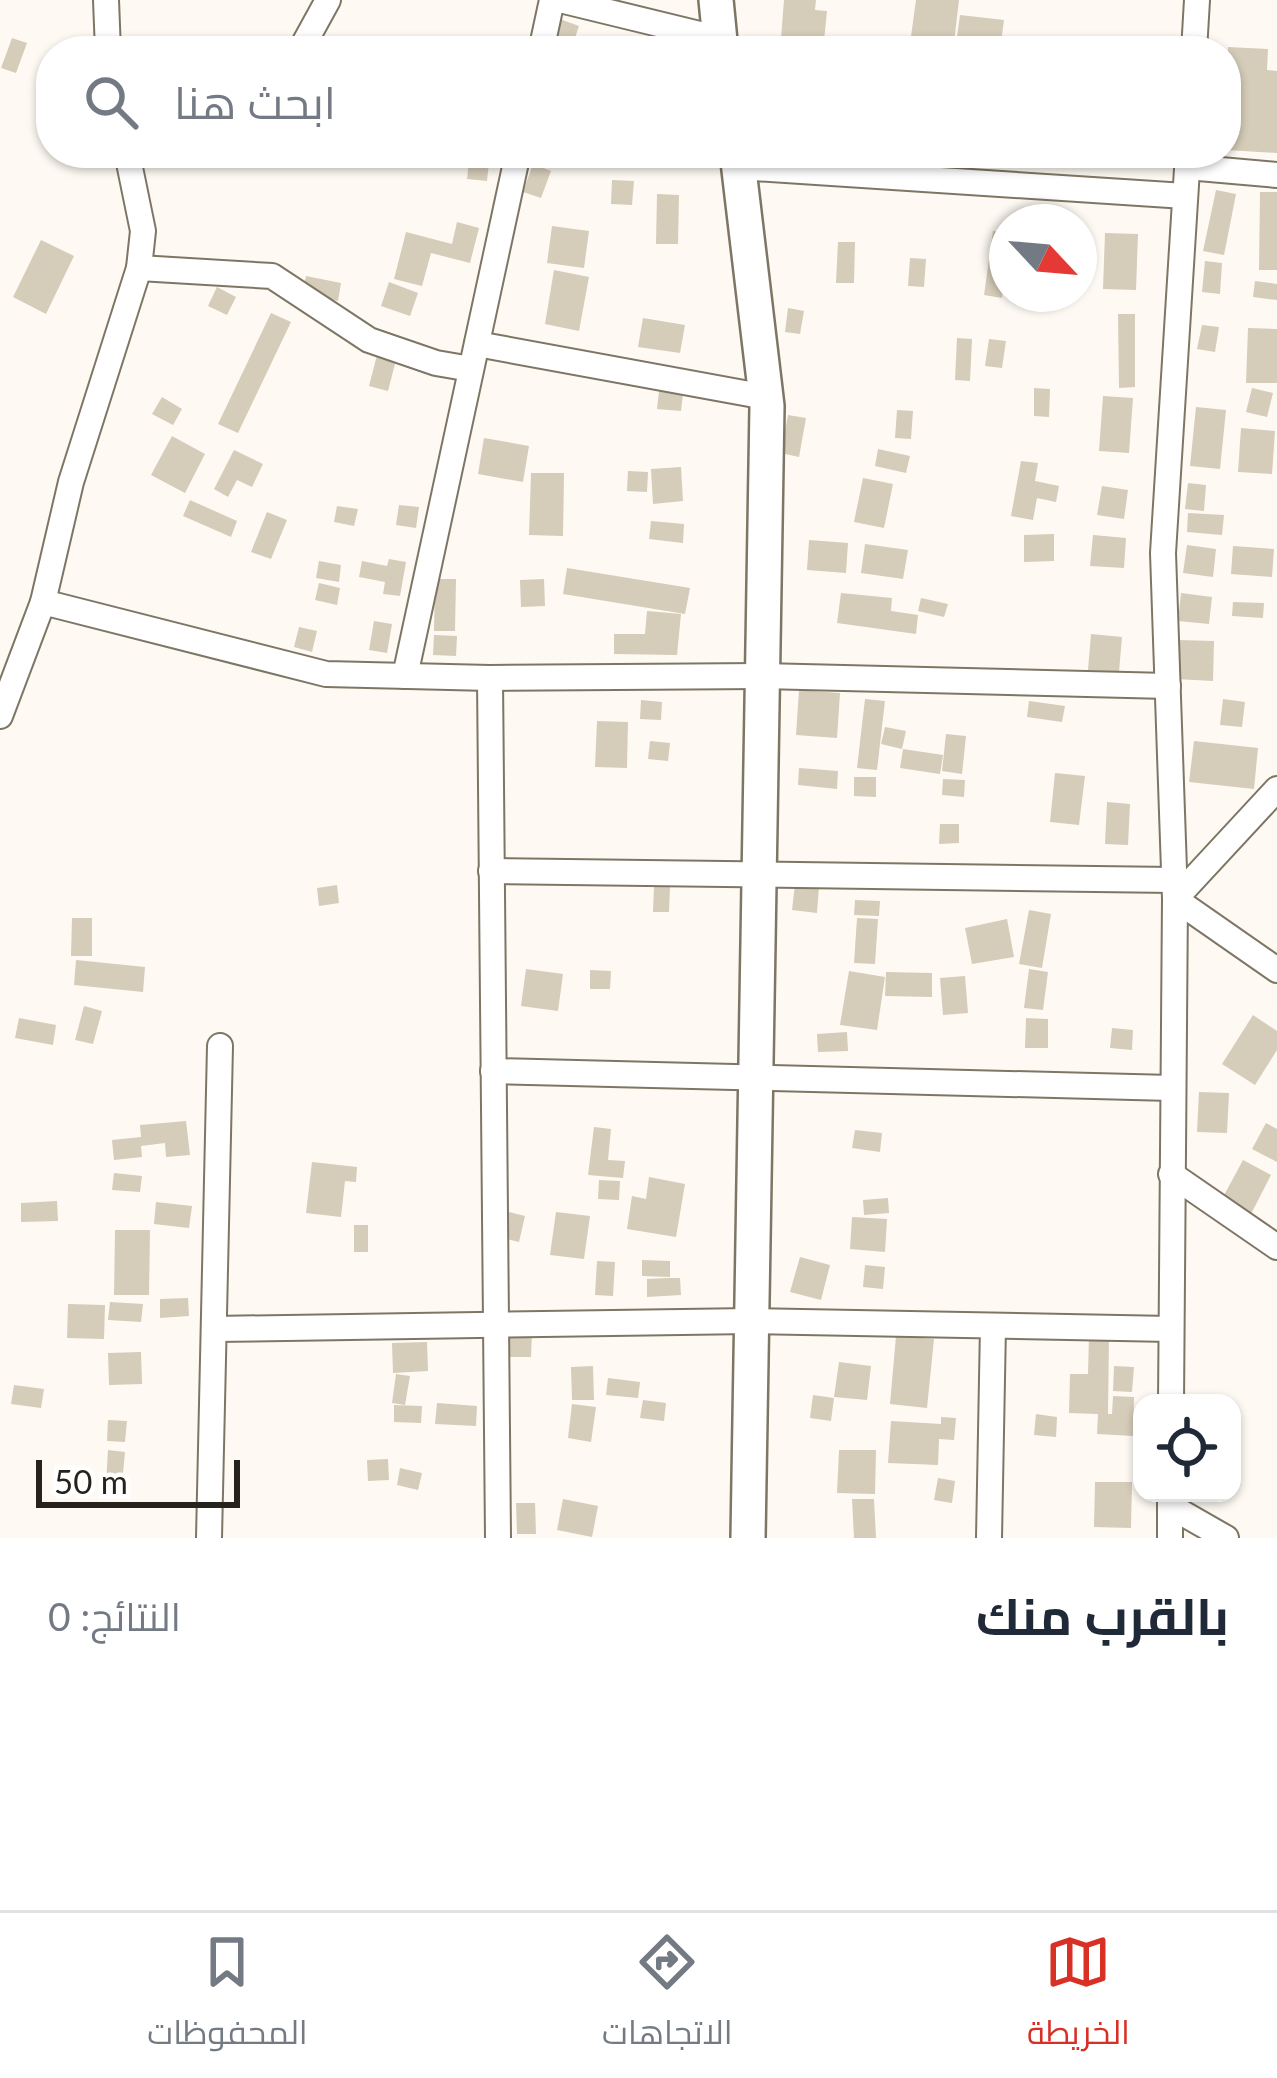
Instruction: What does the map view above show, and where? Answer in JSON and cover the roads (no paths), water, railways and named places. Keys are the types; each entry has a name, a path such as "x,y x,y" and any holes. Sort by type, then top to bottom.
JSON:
{"street":[{"path":"106,0 107,36"},
{"path":"308,36 328,0"},
{"path":"545,36 556,0 688,36"},
{"path":"716,0 720,36"},
{"path":"1195,36 1197,0"},
{"path":"0,716 43,602 71,482 139,268 142,231 130,168"},
{"path":"405,676 515,168"},
{"path":"739,168 766,397 748,1538"},
{"path":"837,168 1185,196"},
{"path":"1171,1394 1174,890 1163,553 1187,168"},
{"path":"1235,168 1277,175"},
{"path":"139,268 272,276 369,340 436,363 474,357 766,397"},
{"path":"43,602 326,674 761,676 1168,686"},
{"path":"490,678 497,1538"},
{"path":"1174,890 1277,790"},
{"path":"491,871 758,874 1174,890 1277,970"},
{"path":"209,1538 220,1046"},
{"path":"493,1071 1172,1088"},
{"path":"1171,1174 1277,1247"},
{"path":"214,1329 751,1321 1171,1329"},
{"path":"989,1538 992,1326"},
{"path":"1170,1502 1170,1538"},
{"path":"1173,1502 1226,1538"}]}
